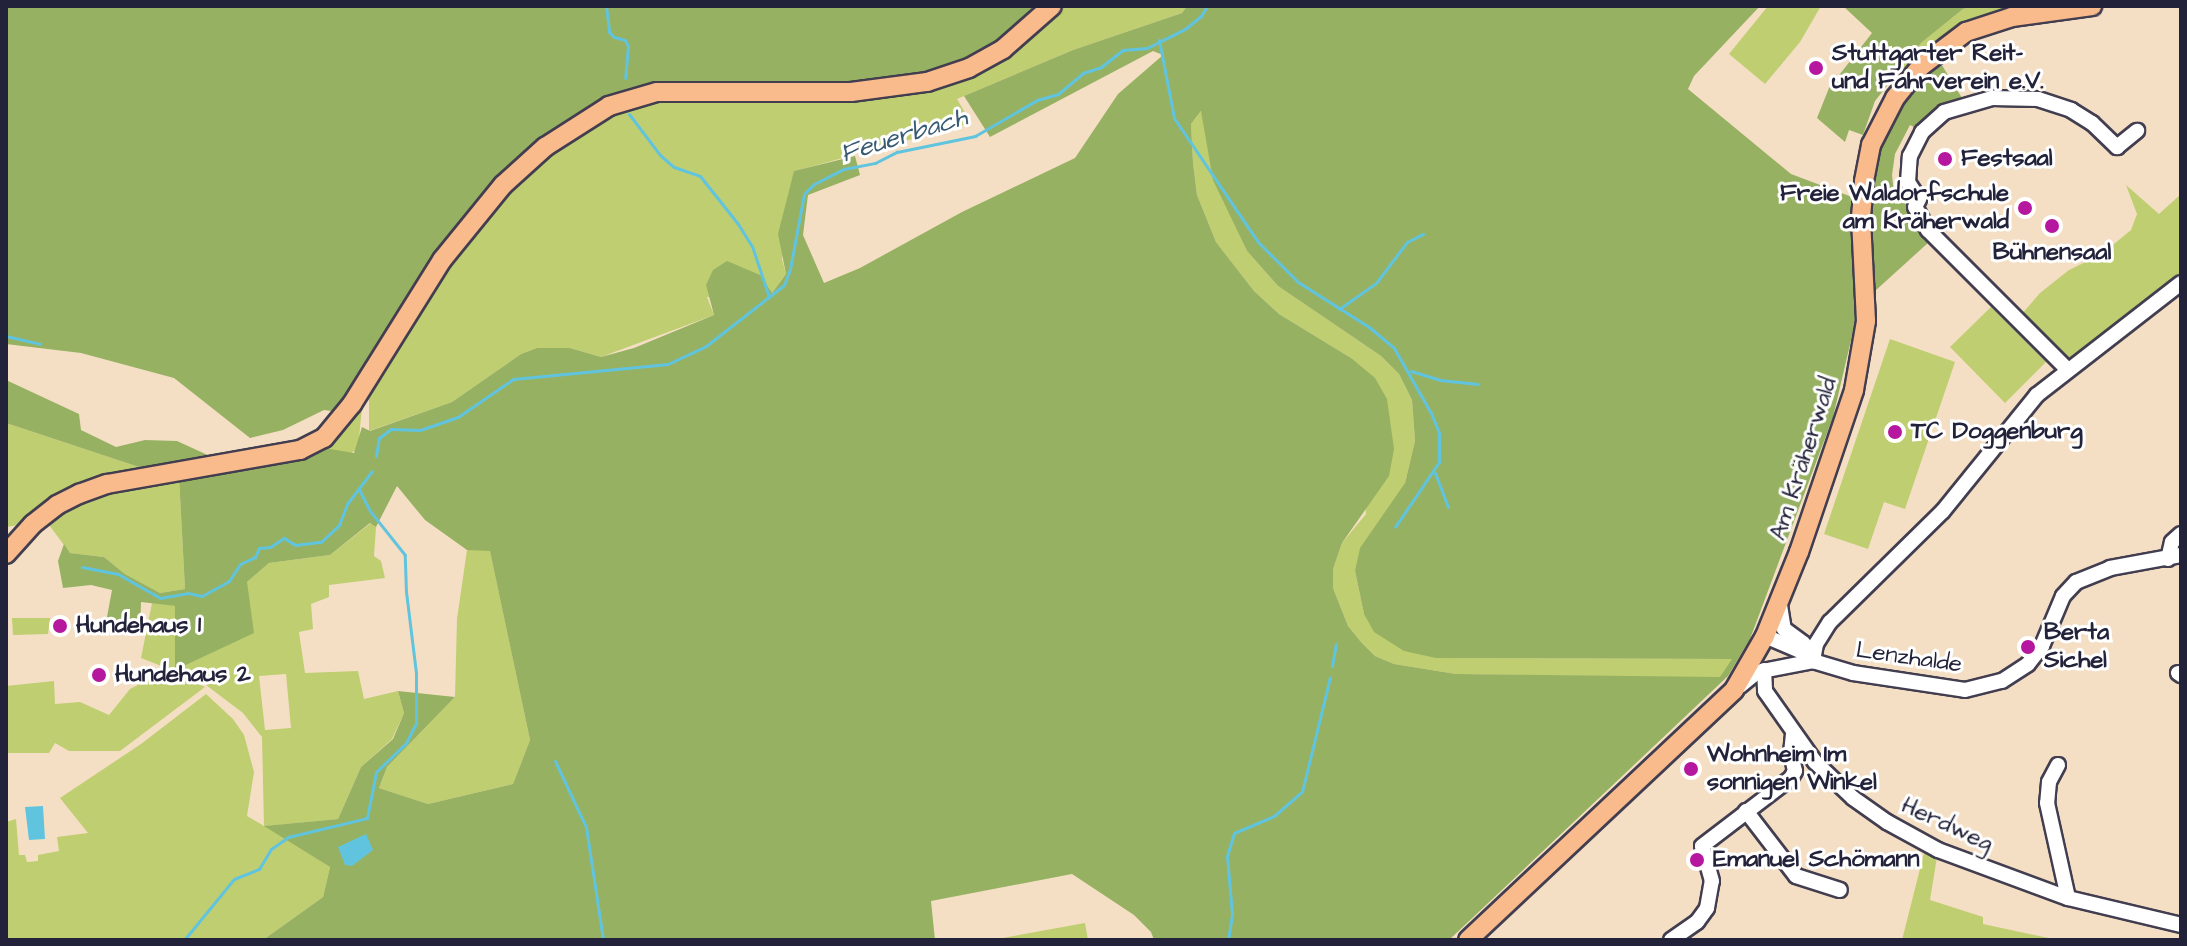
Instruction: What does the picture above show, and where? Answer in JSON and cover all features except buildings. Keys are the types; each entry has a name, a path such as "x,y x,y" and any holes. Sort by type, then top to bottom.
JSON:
{"main road":[{"path":"6,554 33,524 57,505 79,494 107,484 300,450 333,430 442,260 503,185 545,147 609,106 657,92 851,92 927,82 969,68 1003,49 1052,6"},
{"name":"Am Kräherwald","path":"1468,940 1759,663 1765,636 1854,390 1866,321 1862,193 1867,158 1882,119 1920,67 1966,32 2012,17 2092,6"}],"street":[{"path":"2068,370 1928,230 1915,207 1919,199 1908,182 1910,156 1922,132 1944,112 1992,98 2038,99 2071,110 2092,123 2117,147 2137,131"},
{"path":"1810,657 1830,622 1919,537 2024,409 2068,370 2181,283"},
{"path":"2175,557 2172,542 2181,534"},
{"name":"Lenzhalde","path":"1765,636 1853,673 1950,689 1984,687 2002,681 2028,664 2042,646 2063,596 2076,582 2110,568 2175,557"},
{"path":"1780,601 1784,629 1803,643 1810,657"},
{"name":"Lenzhalde","path":"1759,663 1810,657"},
{"name":"Herdweg","path":"1759,663 1765,691 1793,735 1838,785 1909,835 1956,858 2068,898 2181,925"},
{"path":"1671,940 1697,922 1707,908 1712,881 1702,846 1795,771 1791,753 1793,735"},
{"path":"2058,765 2049,782 2047,803 2068,898"},
{"path":"1746,811 1796,876 1840,890"}],"green space":[{"path":"6,6 1042,6 1021,30 954,67 902,80 822,87 644,87 521,163 339,412 324,410 283,430 250,438 174,378 81,353 6,344"},
{"path":"1058,6 1187,6 1182,13 1073,50 957,99 971,123 795,171 782,259 786,274 772,293 707,297 714,315 601,357 570,348 537,348 521,354 452,402 369,431 369,386 434,283 527,167 621,106"},
{"path":"1187,6 1760,6 1694,76 1688,89 1791,174 1852,197 1855,323 1833,417 1750,639 1728,676 1449,940 1154,940 1151,932 1134,915 1072,874 931,901 935,940 263,940 323,897 330,867 264,826 338,819 361,767 393,739 404,713 398,691 455,697 387,767 379,788 428,804 513,784 530,740 490,551 467,550 425,520 397,486 376,527 370,523 330,555 269,563 247,582 254,633 175,670 175,606 141,602 140,633 107,617 112,590 91,585 63,588 58,561 64,544 70,553 104,557 125,574 160,593 185,589 179,477 277,461 324,448 354,453 362,427 370,431 452,402 521,354 537,348 570,348 601,357 634,348 714,315 706,285 713,270 727,261 760,275 772,293 786,274 778,234 794,171 855,156 860,175 808,195 803,235 824,283 860,268 962,212 1075,158 1118,94 1163,55 1153,51 990,137 964,96 1073,50 1182,13","holes":["1201,111 1213,180 1247,251 1278,286 1381,356 1399,374 1412,400 1415,441 1405,483 1360,548 1355,571 1364,614 1374,632 1404,651 1436,658 1732,659 1720,677 1456,674 1394,664 1375,656 1348,626 1333,588 1333,569 1342,543 1389,476 1394,449 1387,399 1375,378 1351,358 1279,314 1254,291 1216,242 1197,195 1193,163 1191,124"]},
{"path":"1768,6 1821,6 1800,42 1765,84 1729,54"},
{"path":"1843,6 1974,6 1963,9 1921,43 1875,101 1863,135 1849,130 1845,142 1817,118 1829,88 1872,33"},
{"path":"1974,6 2019,6 1981,15 1961,25 1934,41 1902,73 1899,71 1921,43 1963,9"},
{"path":"1940,62 1962,98 1932,114 1918,129 1910,125 1895,154 1892,175 1895,204 1909,202 1929,242 1875,291 1870,202 1877,156 1897,111"},
{"path":"1202,110 1214,180 1247,251 1278,286 1381,356 1399,374 1412,400 1415,441 1405,483 1355,571 1364,614 1436,658 1733,659 1720,678 1456,674 1394,664 1375,656 1361,642 1348,626 1333,588 1333,569 1342,543 1366,514 1351,358 1279,314 1254,291 1216,242 1197,195 1193,163 1191,124"},
{"path":"2126,185 2159,214 2181,194 2181,279 2068,368 2021,315 2040,293 2069,270 2102,254 2131,230 2137,214"},
{"path":"1991,307 2046,362 2005,403 1950,347"},
{"name":"TC Doggenburg","path":"1890,339 1955,362 1905,509 1884,502 1868,549 1824,534"},
{"path":"6,380 79,414 81,430 116,447 145,440 177,441 212,457 148,470 6,423"},
{"path":"363,396 358,449 349,454 325,449 325,445"},
{"path":"6,423 148,470 27,518 19,525 6,527"},
{"path":"179,477 185,589 160,593 125,574 104,557 70,553 49,525 85,499 116,488"},
{"path":"371,523 376,527 374,556 381,561 385,578 329,585 329,597 311,604 313,629 299,632 305,673 358,671 364,699 398,691 404,713 392,739 361,767 338,819 266,826 330,867 323,897 263,940 6,940 6,822 16,819 19,855 25,855 27,862 38,861 38,855 59,851 57,837 88,833 60,798 141,744 206,694 233,719 244,735 254,772 247,816 264,826 262,737 243,713 202,682 141,658 152,603 176,606 176,669 247,582 269,563 330,555","holes":["286,674 291,728 265,730 259,676"]},
{"path":"467,550 490,550 530,740 513,784 428,804 379,788 387,767 455,697 457,619"},
{"path":"12,618 50,618 48,634 13,635"},
{"path":"163,668 205,687 120,751 69,751 55,743 49,753 6,753 6,686 54,681 55,704 80,702 109,715 130,689 156,676"},
{"path":"1924,853 1937,857 1930,900 1983,917 1983,924 2058,940 1902,940"},
{"path":"1085,923 1088,940 992,940"}],"water":[{"path":"43,806 45,839 29,840 25,807"},
{"path":"366,834 373,850 352,866 345,865 338,847"}],"waterway":[{"path":"606,6 609,32 625,40 628,46 625,78"},
{"name":"Feuerbach","path":"376,456 379,438 391,429 420,430 458,417 513,379 668,364 706,346 784,285 790,269 804,194 814,184 844,169 875,163 897,152 975,136 1037,100 1058,94 1083,73 1101,67 1123,50 1147,48 1185,29 1201,16 1207,6"},
{"path":"1159,40 1174,118 1258,242 1298,282 1369,327 1394,348 1431,413 1439,433 1439,462 1395,527"},
{"path":"629,114 660,155 674,167 700,176 738,224 752,246 769,297"},
{"path":"1339,309 1376,283 1407,242 1423,234"},
{"path":"6,336 40,344"},
{"path":"1411,371 1440,380 1478,384"},
{"path":"82,567 118,574 160,598 188,593 202,596 229,581 240,564 255,557 259,548 270,547 284,538 295,545 321,542 339,525 347,504 372,471"},
{"path":"1435,473 1448,507"},
{"path":"184,940 234,879 259,869 271,849 288,837 367,818 376,772 406,743 416,723 416,673 406,592 405,555 370,511 359,489"},
{"path":"1332,666 1336,644"},
{"path":"1228,940 1232,914 1227,856 1234,833 1274,816 1302,792 1330,677"},
{"path":"555,761 586,827 603,940"}],"place":[{"name":"Stuttgarter Reit- und Fahrverein e.V.","path":"1816,68"},
{"name":"Festsaal","path":"1945,159"},
{"name":"Freie Waldorfschule am Kräherwald","path":"2025,208"},
{"name":"Bühnensaal","path":"2052,226"},
{"name":"TC Doggenburg","path":"1895,432"},
{"name":"Hundehaus 1","path":"60,626"},
{"name":"Berta Sichel","path":"2028,647"},
{"name":"Hundehaus 2","path":"99,675"},
{"name":"Wohnheim Im sonnigen Winkel","path":"1691,769"},
{"name":"Emanuel Schömann","path":"1697,860"}]}
